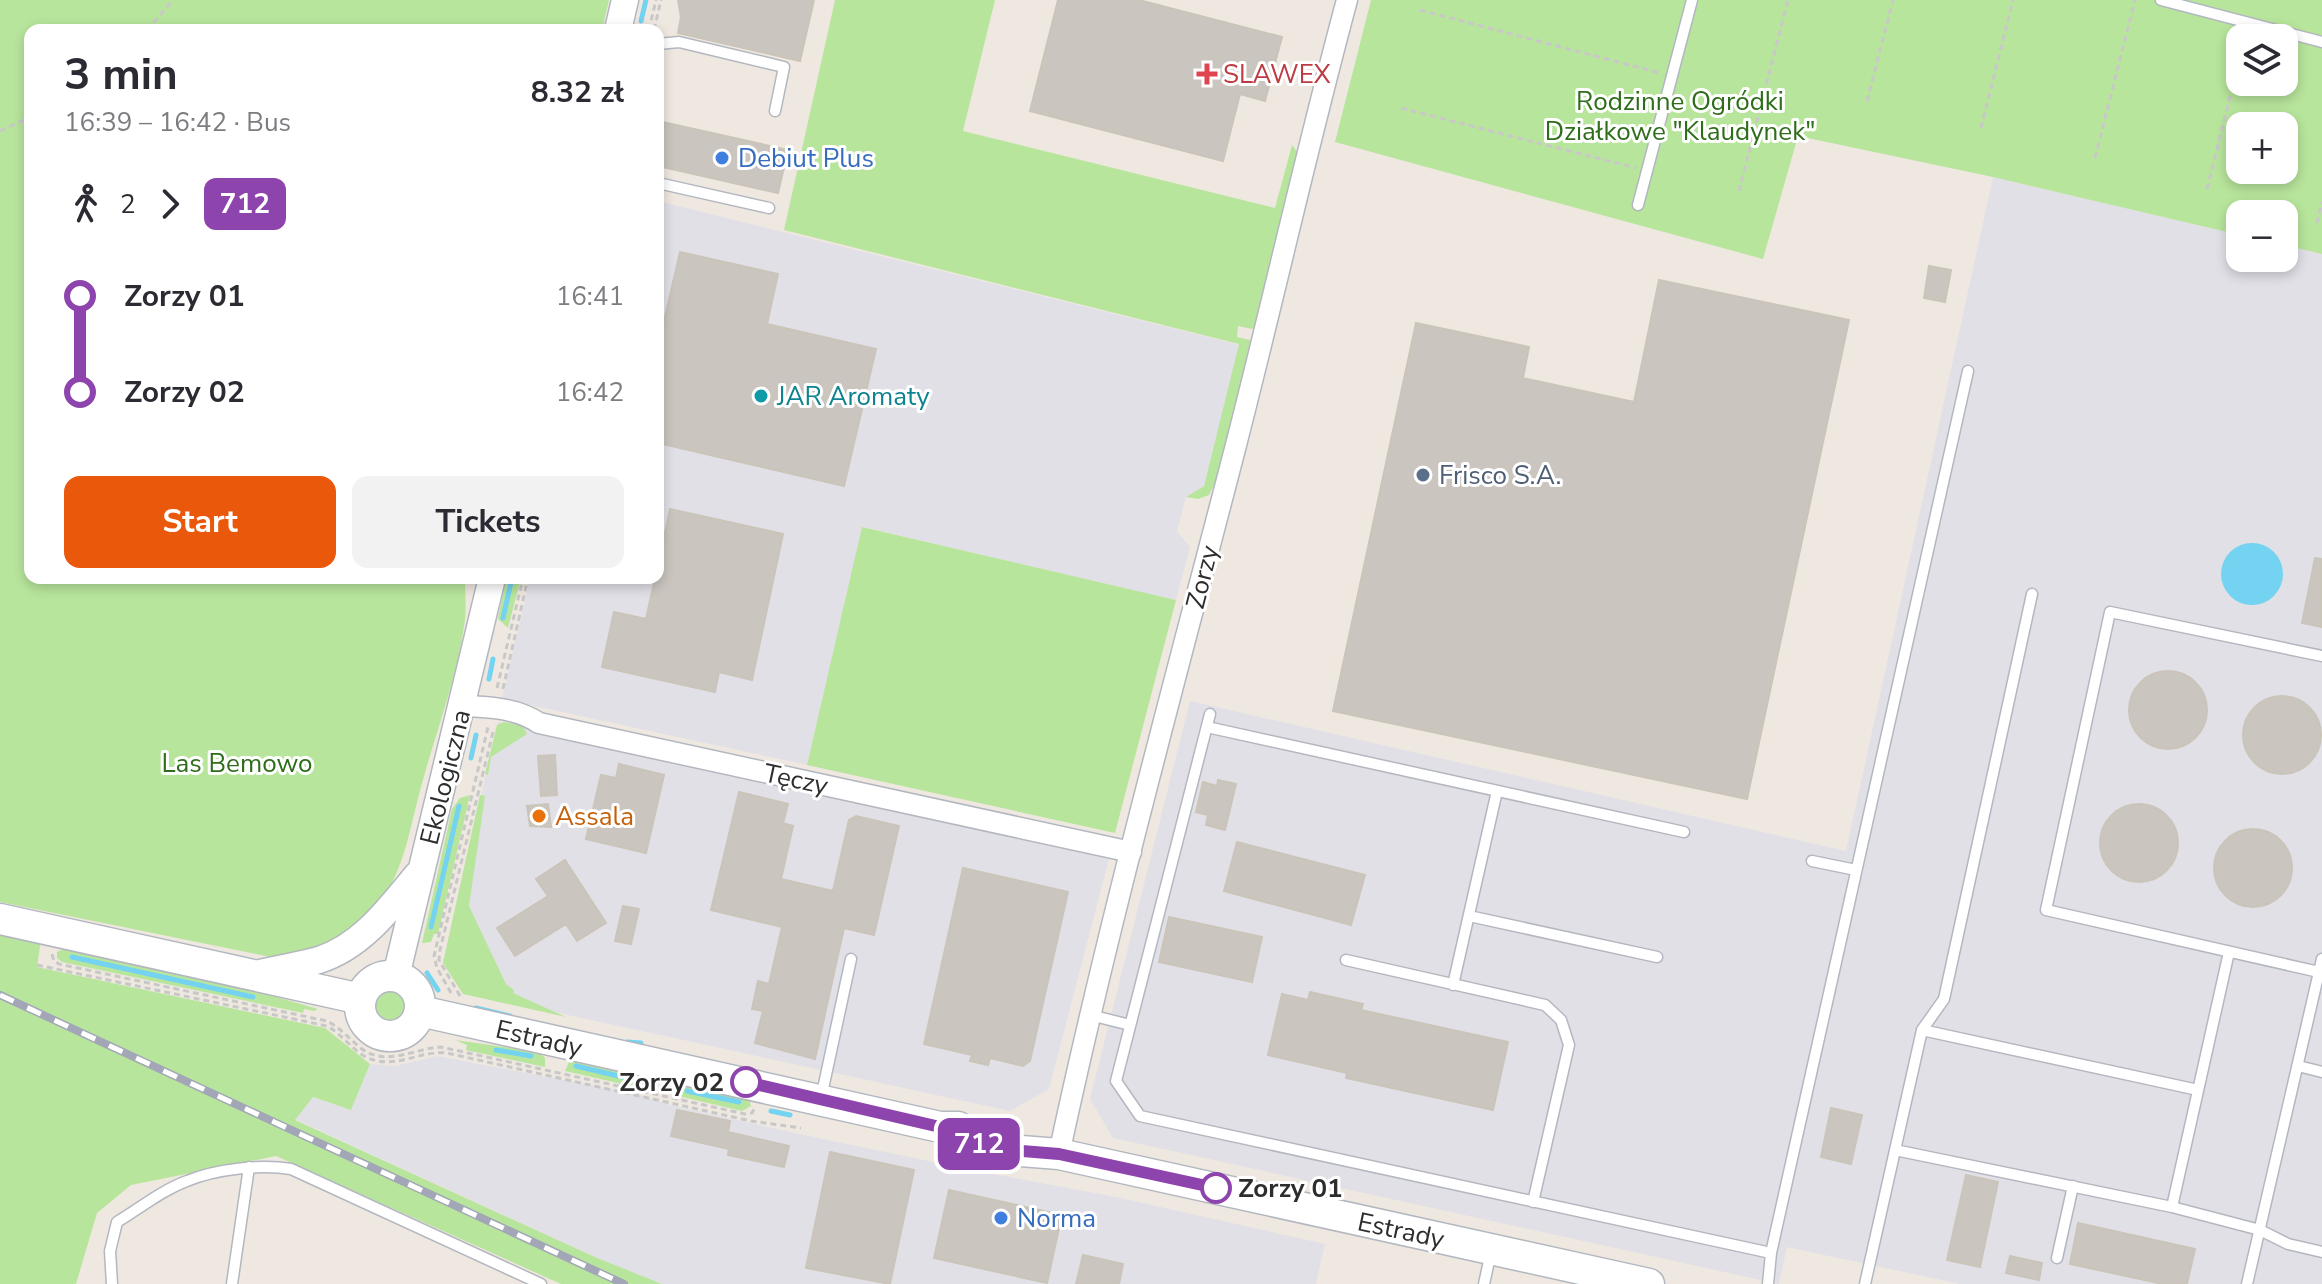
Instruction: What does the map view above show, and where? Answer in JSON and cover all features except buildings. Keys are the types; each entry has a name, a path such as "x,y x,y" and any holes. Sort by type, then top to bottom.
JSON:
{"main road":[{"path":"0,919 252,975 360,1011 364,1023 384,1036 396,1036 407,1031 416,1022 420,1011 416,991 409,983 401,956 380,977 337,1001"},
{"name":"Estrady","path":"420,1011 940,1127 1001,1131 1059,1154 1649,1284"}],"street":[{"path":"619,24 625,0"},
{"name":"Zorzy","path":"1059,1154 1090,1015 1347,0"},
{"name":"Ekologiczna","path":"401,956 491,584"},
{"name":"Tęczy","path":"463,706 525,714 539,723 1131,852"},
{"path":"252,975 319,960 344,948 375,925 422,870"}],"lane":[{"path":"1638,205 1692,0"},
{"path":"2161,0 2322,42"},
{"path":"664,43 679,42 784,67 775,111"},
{"path":"664,184 769,208"},
{"path":"1768,1284 1771,1253 1968,371"},
{"path":"1865,1284 1922,1030 1944,999 2032,594"},
{"path":"2319,972 2046,910 2110,612 2322,656"},
{"path":"1210,714 1116,1081 1140,1116 1771,1253"},
{"path":"1207,727 1684,832"},
{"path":"1453,985 1497,791"},
{"path":"1812,861 1856,870"},
{"path":"1469,916 1657,957"},
{"path":"2172,1207 2229,952"},
{"path":"821,1100 851,959"},
{"path":"2247,1284 2322,959"},
{"path":"1346,960 1545,1005 1561,1020 1569,1045 1533,1202"},
{"path":"1090,1015 1130,1025"},
{"path":"1922,1030 2198,1090"},
{"path":"2298,1066 2322,1072"},
{"path":"1895,1150 2172,1207 2260,1230 2288,1244 2322,1252"},
{"path":"112,1284 110,1251 117,1222 187,1181 249,1167 272,1166 291,1169 541,1284"},
{"path":"232,1284 249,1167"},
{"path":"2057,1258 2073,1186"},
{"path":"1484,1284 1491,1250"}],"path":[{"path":"152,24 173,0"},
{"path":"653,24 659,0"},
{"path":"1739,191 1788,0"},
{"path":"1867,101 1893,0"},
{"path":"1981,128 2013,0"},
{"path":"2095,158 2135,0"},
{"path":"1420,10 1672,76"},
{"path":"2207,189 2230,96"},
{"path":"1401,108 1647,171"},
{"path":"0,131 24,120"},
{"path":"2317,223 2322,202"},
{"path":"401,956 440,950 444,943 525,584"},
{"path":"53,931 52,958 59,964 306,1019 333,1029 360,1053 373,1060 396,1062 433,1053 447,1053 751,1121 801,1128"},
{"path":"401,956 434,956 436,949"},
{"path":"37,965 306,1019 337,1001"},
{"path":"306,1019 307,1012 321,1012 337,1001"},
{"path":"337,1001 362,1049 380,1056 401,1056 441,1047 745,1114 752,1113 754,1109 759,1085"}],"shaded area":[{"path":"1993,177 2226,232 2226,272 2298,272 2298,248 2322,254 2322,1284 1960,1284 1787,1247 1779,1284 1113,1138 1090,1099 1190,701 1846,851"},
{"path":"664,202 1240,345 1204,486 1186,497 1177,531 1190,547 1176,600 863,527 807,765 502,699 529,584 664,584"},
{"path":"498,722 1109,859 1049,1089 1010,1111 462,992 443,961"},
{"path":"437,1056 633,1093 671,1105 799,1134 1116,1197 1325,1244 1316,1284 662,1284 595,1257 295,1119 312,1097 351,1110 370,1064 395,1066"}],"green space":[{"name":"Las Bemowo","path":"0,0 609,0 603,24 24,24 24,584 465,584 466,609 456,666 399,866 384,897 350,933 315,949 271,957 0,902"},
{"path":"835,0 995,0 963,131 1275,208 1292,145 1298,153 1257,325 1252,329 1238,326 1237,337 1250,340 1251,345 1215,483 1209,495 1198,499 1186,497 1204,486 1239,344 784,230"},
{"name":"Rodzinne Ogródki Działkowe \"Klaudynek\"","path":"1371,0 2322,0 2322,254 2298,248 2298,200 2226,200 2226,232 1993,177 1798,136 1763,259 1335,142"},
{"path":"862,527 1176,600 1115,833 807,765"},
{"path":"505,584 519,584 508,628 498,619"},
{"path":"504,722 523,726 527,734 491,757 488,775 485,774 497,725"},
{"path":"470,795 438,934 434,934 431,942 422,943 452,809 460,798"},
{"path":"480,795 485,796 469,906 513,993 566,1017 463,994 443,963"},
{"path":"0,931 41,940 37,967 325,1028 370,1064 351,1110 313,1097 295,1120 595,1257 662,1284 561,1284 276,1156 131,1185 97,1213 76,1284 0,1284"},
{"path":"67,947 252,990 318,1009 304,1009 303,1013 62,962 57,958 57,952"},
{"path":"389,987 402,993 408,1006 402,1019 389,1025 376,1019 370,1006 376,993"},
{"path":"455,1040 539,1052 545,1058 545,1067 466,1050 467,1045"},
{"path":"574,1060 652,1078 657,1092 565,1071 569,1062"},
{"path":"687,1086 749,1099 751,1106 742,1111 678,1096"}],"water":[{"path":"2246,543 2258,543 2274,552 2281,562 2281,586 2274,596 2258,605 2246,605 2226,591 2221,580 2221,568 2235,548"}],"waterway":[{"path":"641,21 646,0"},
{"path":"503,618 511,584"},
{"path":"489,679 493,659"},
{"path":"471,758 476,735"},
{"path":"431,927 459,806"},
{"path":"72,957 253,997"},
{"path":"427,973 438,990"},
{"path":"476,1008 510,1016"},
{"path":"627,1042 641,1043"},
{"path":"496,1050 531,1056"},
{"path":"576,1066 648,1083"},
{"path":"687,1091 739,1102"},
{"path":"771,1111 790,1115"}],"railway":[{"path":"0,995 624,1284"}],"bus line":[{"name":"712","path":"746,1082 940,1127 996,1149 1059,1154 1216,1188"}],"place":[{"name":"SLAWEX","path":"1207,74"},
{"name":"Debiut Plus","path":"722,158"},
{"name":"JAR Aromaty","path":"761,396"},
{"name":"Frisco S.A.","path":"1423,475"},
{"name":"Assala","path":"539,816"},
{"name":"Zorzy 02","path":"746,1082"},
{"name":"Zorzy 01","path":"1216,1188"},
{"name":"Norma","path":"1001,1218"}]}
